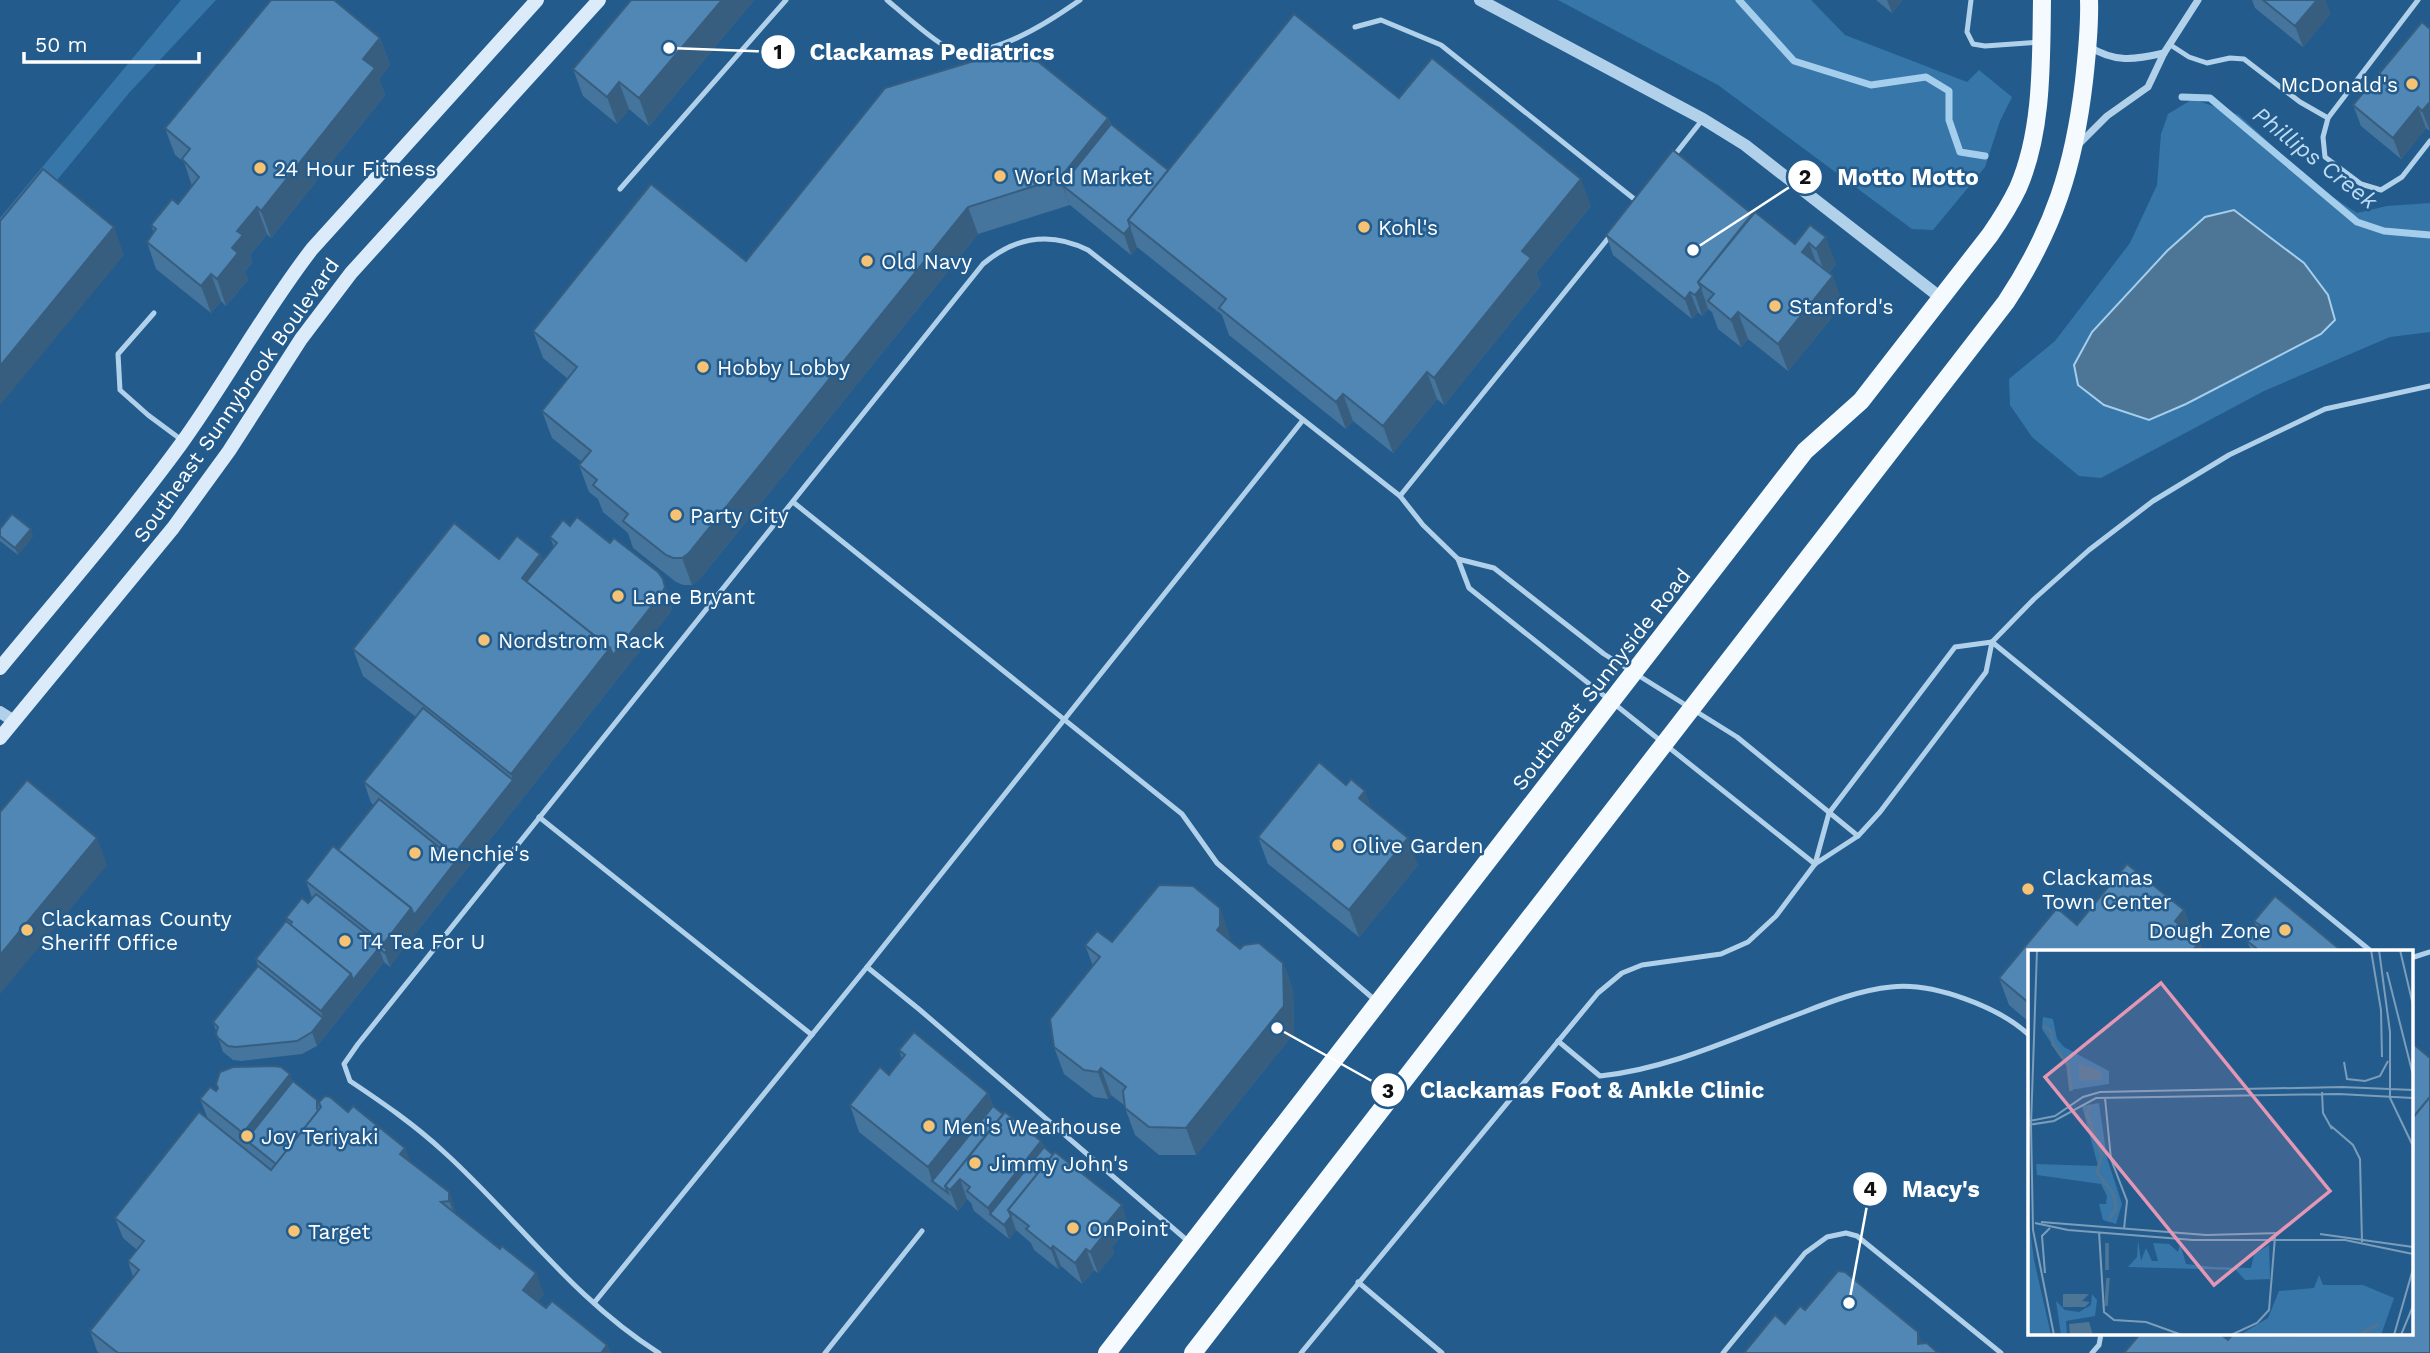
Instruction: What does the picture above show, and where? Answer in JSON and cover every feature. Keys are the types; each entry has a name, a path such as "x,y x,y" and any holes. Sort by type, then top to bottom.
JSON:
{"main road":[{"name":"Southeast Sunnybrook Boulevard","path":"0,668 137,503 183,441 261,319 312,249 537,0"},
{"name":"Southeast Sunnybrook Boulevard","path":"0,738 190,507 229,452 301,339 351,273 599,0"},
{"name":"Southeast Sunnyside Road","path":"1107,1353 1805,451 1861,401 2007,211 2019,185 2035,127 2042,0"},
{"path":"1193,1353 2007,302 2045,236 2066,181 2074,149 2088,46 2089,0"}],"street":[{"path":"1479,0 1703,118 1745,145 1941,298"},
{"path":"2074,149 2107,116 2148,87 2164,52 2199,0"},
{"path":"2088,46 2106,57 2140,58 2164,52"},
{"path":"0,712 14,721"}],"lane":[{"path":"620,189 786,0"},
{"path":"887,0 947,47 977,53 1042,27 1080,0"},
{"path":"1971,0 1967,32 1973,44 1985,46 2041,41"},
{"path":"2417,0 2328,118 2323,137 2325,157 2361,184 2381,190 2402,177 2430,141"},
{"path":"1355,27 1381,20 1441,45 1637,202"},
{"path":"2169,44 2189,57 2207,63 2230,58 2244,59 2300,102 2328,118"},
{"path":"1671,160 1703,118"},
{"path":"1629,212 1646,192"},
{"path":"1400,496 1613,233"},
{"path":"659,1353 620,1327 559,1271 444,1152 391,1108 350,1082 345,1064 358,1044 539,817 983,264 994,255 1034,238 1059,239 1088,250 1400,496 1423,525 1458,559 1469,588 1815,864"},
{"path":"154,313 118,354 120,390 183,441"},
{"path":"1301,1353 1598,993 1622,973 1642,965 1721,954 1748,942 1776,916 1815,864 1858,835 1880,812 1986,672 1992,642 2034,599 2089,550 2153,501 2200,470 2325,409 2430,386"},
{"path":"594,1303 867,967 1303,420"},
{"path":"793,502 1182,814 1217,863 1378,1003"},
{"path":"1458,559 1494,568 1604,654 1737,737 1858,835"},
{"path":"1815,864 1829,813 1955,647 1992,642 2370,950"},
{"path":"539,817 812,1035"},
{"path":"2412,958 2430,952"},
{"path":"867,967 1191,1244"},
{"path":"1558,1041 1600,1076 1621,1074 1671,1060 1847,996 1892,987 1920,988 1964,998 1985,1006 2028,1034"},
{"path":"824,1353 922,1231"},
{"path":"1723,1353 1805,1253 1827,1237 1846,1233 1857,1236 2001,1353"},
{"path":"1358,1282 1442,1353"},
{"path":"2092,1353 2099,1345 2101,1336"}],"shaded area":[{"path":"181,0 216,0 129,93 0,249 0,218"},
{"path":"1558,0 1811,0 1845,35 1967,82 1979,70 2012,97 2000,121 1985,167 1933,230 1912,229 1718,85"},
{"path":"2193,99 2239,115 2316,186 2357,213 2387,206 2430,203 2430,332 2390,337 2264,391 2101,478 2079,476 2032,437 2010,405 2009,379 2055,341 2130,243 2157,185 2161,134 2168,114"},
{"path":"2234,210 2304,263 2328,295 2335,320 2321,334 2186,404 2149,420 2104,405 2078,385 2074,365 2092,332 2167,251 2205,217"}],"building":[{"name":"24 Hour Fitness","path":"271,0 334,0 380,38 363,59 375,68 261,211 257,207 237,231 243,235 232,248 238,253 217,279 211,274 201,286 147,242 156,229 151,225 172,199 178,204 199,177 182,159 190,149 165,128"},
{"path":"631,0 722,0 639,98 619,82 607,97 573,69"},
{"path":"2263,0 2317,0 2295,26"},
{"name":"Kohl's","path":"1294,14 1399,98 1432,58 1581,179 1522,251 1531,258 1434,378 1427,372 1383,426 1343,394 1336,402 1219,308 1226,299 1128,220"},
{"path":"2422,22 2430,29 2430,102 2422,111 2418,107 2393,138 2353,105"},
{"path":"1020,47 1108,118 1060,178 968,207 689,553 682,558 666,555 623,521 628,514 593,485 597,480 579,465 591,451 542,411 577,367 533,331 651,184 746,261 885,88"},
{"path":"1111,124 1168,170 1128,220 1130,227 1124,234 1062,185"},
{"path":"1673,150 1752,214 1698,282 1701,288 1695,295 1690,292 1685,299 1606,235"},
{"path":"43,169 114,227 0,366 0,221"},
{"name":"Stanford's","path":"1755,212 1795,244 1810,225 1826,237 1816,249 1809,243 1802,252 1833,276 1778,344 1738,312 1731,320 1708,301 1714,294 1698,282"},
{"path":"12,514 31,529 15,548 0,536 0,529"},
{"path":"577,517 610,543 614,538 658,572 663,579 665,587 662,593 613,655 610,648 526,582 557,543 550,537 563,520 570,526"},
{"name":"Nordstrom Rack","path":"454,523 499,559 517,536 540,554 522,578 610,648 511,774 353,649"},
{"path":"423,708 513,780 454,854 364,782"},
{"name":"Olive Garden","path":"1319,762 1346,785 1351,779 1365,791 1359,798 1408,838 1349,910 1258,837"},
{"name":"Clackamas County Sheriff Office","path":"27,780 97,838 0,955 0,812"},
{"path":"379,799 456,861 414,915 411,908 338,850"},
{"path":"333,846 411,908 384,943 306,881"},
{"path":"2127,864 2184,910 2175,921 2200,942 2193,950 2028,950 2028,1002 1999,978 2057,908 2077,925"},
{"path":"1159,885 1193,886 1220,908 1220,926 1217,930 1240,949 1244,945 1259,943 1283,963 1284,1006 1186,1128 1149,1127 1125,1108 1123,1091 1126,1087 1101,1068 1098,1072 1084,1070 1054,1047 1050,1019 1100,957 1085,945 1097,931 1112,942"},
{"path":"316,894 387,950 385,953 379,948 353,980 351,974 290,925 292,922 286,918 302,898 308,903"},
{"name":"Dough Zone","path":"2275,896 2341,950 2254,950 2256,948 2247,941 2260,925 2254,921"},
{"path":"286,921 351,974 321,1011 256,959"},
{"path":"258,966 323,1018 312,1032 297,1041 228,1046 218,1038 218,1027 213,1022"},
{"name":"Men's Wearhouse","path":"914,1032 988,1093 928,1167 850,1105 880,1067 889,1075 905,1055 899,1050"},
{"path":"2412,1043 2430,1058 2430,1097 2412,1119"},
{"path":"233,1067 281,1067 290,1074 243,1133 200,1099 210,1087 216,1091 220,1072"},
{"path":"293,1081 317,1100 319,1110 276,1164 246,1140"},
{"name":"Target","path":"325,1096 348,1112 353,1106 405,1148 400,1154 449,1192 449,1201 441,1202 500,1249 502,1246 536,1273 523,1290 546,1308 552,1301 607,1345 601,1353 118,1353 90,1331 139,1270 128,1261 144,1241 115,1218 199,1112 271,1170 321,1107 319,1102"},
{"path":"2430,1097 2430,1353 2124,1353 2138,1336 2223,1336 2228,1340 2231,1336 2412,1336 2412,1119"},
{"path":"993,1106 1003,1114 945,1186 948,1193 932,1181"},
{"path":"1005,1112 1041,1141 988,1208 967,1191 970,1187 960,1179 950,1190 945,1186"},
{"path":"1044,1147 1053,1155 1008,1210 1011,1216 1004,1225 990,1214"},
{"name":"OnPoint","path":"1055,1152 1122,1205 1102,1229 1106,1232 1090,1252 1086,1249 1075,1263 1053,1246 1051,1249 1026,1229 1029,1226 1008,1210"},
{"path":"1838,1271 1845,1272 1918,1332 1918,1344 1927,1343 1938,1353 1744,1353 1775,1315 1785,1324 1800,1306 1805,1310"}],"waterway":[{"name":"Phillips Creek","path":"1739,0 1794,61 1871,85 1926,77 1949,91 1949,120 1960,152 1985,156"},
{"name":"Phillips Creek","path":"2182,97 2210,98 2357,222 2384,231 2430,235"}],"place":[{"name":"Clackamas Pediatrics","path":"669,48"},
{"name":"McDonald's","path":"2412,84"},
{"name":"24 Hour Fitness","path":"260,168"},
{"name":"World Market","path":"1000,176"},
{"name":"Kohl's","path":"1364,227"},
{"name":"Motto Motto","path":"1693,250"},
{"name":"Old Navy","path":"867,261"},
{"name":"Stanford's","path":"1775,306"},
{"name":"Hobby Lobby","path":"703,367"},
{"name":"Party City","path":"676,515"},
{"name":"Lane Bryant","path":"618,596"},
{"name":"Nordstrom Rack","path":"484,640"},
{"name":"Olive Garden","path":"1338,845"},
{"name":"Menchie's","path":"415,853"},
{"name":"Clackamas Town Center","path":"2028,889"},
{"name":"Clackamas County Sheriff Office","path":"27,930"},
{"name":"Dough Zone","path":"2285,930"},
{"name":"T4 Tea For U","path":"345,941"},
{"name":"Clackamas Foot & Ankle Clinic","path":"1277,1028"},
{"name":"Men's Wearhouse","path":"929,1126"},
{"name":"Joy Teriyaki","path":"247,1136"},
{"name":"Jimmy John's","path":"975,1163"},
{"name":"OnPoint","path":"1073,1228"},
{"name":"Target","path":"294,1231"},
{"name":"Macy's","path":"1849,1303"}]}
